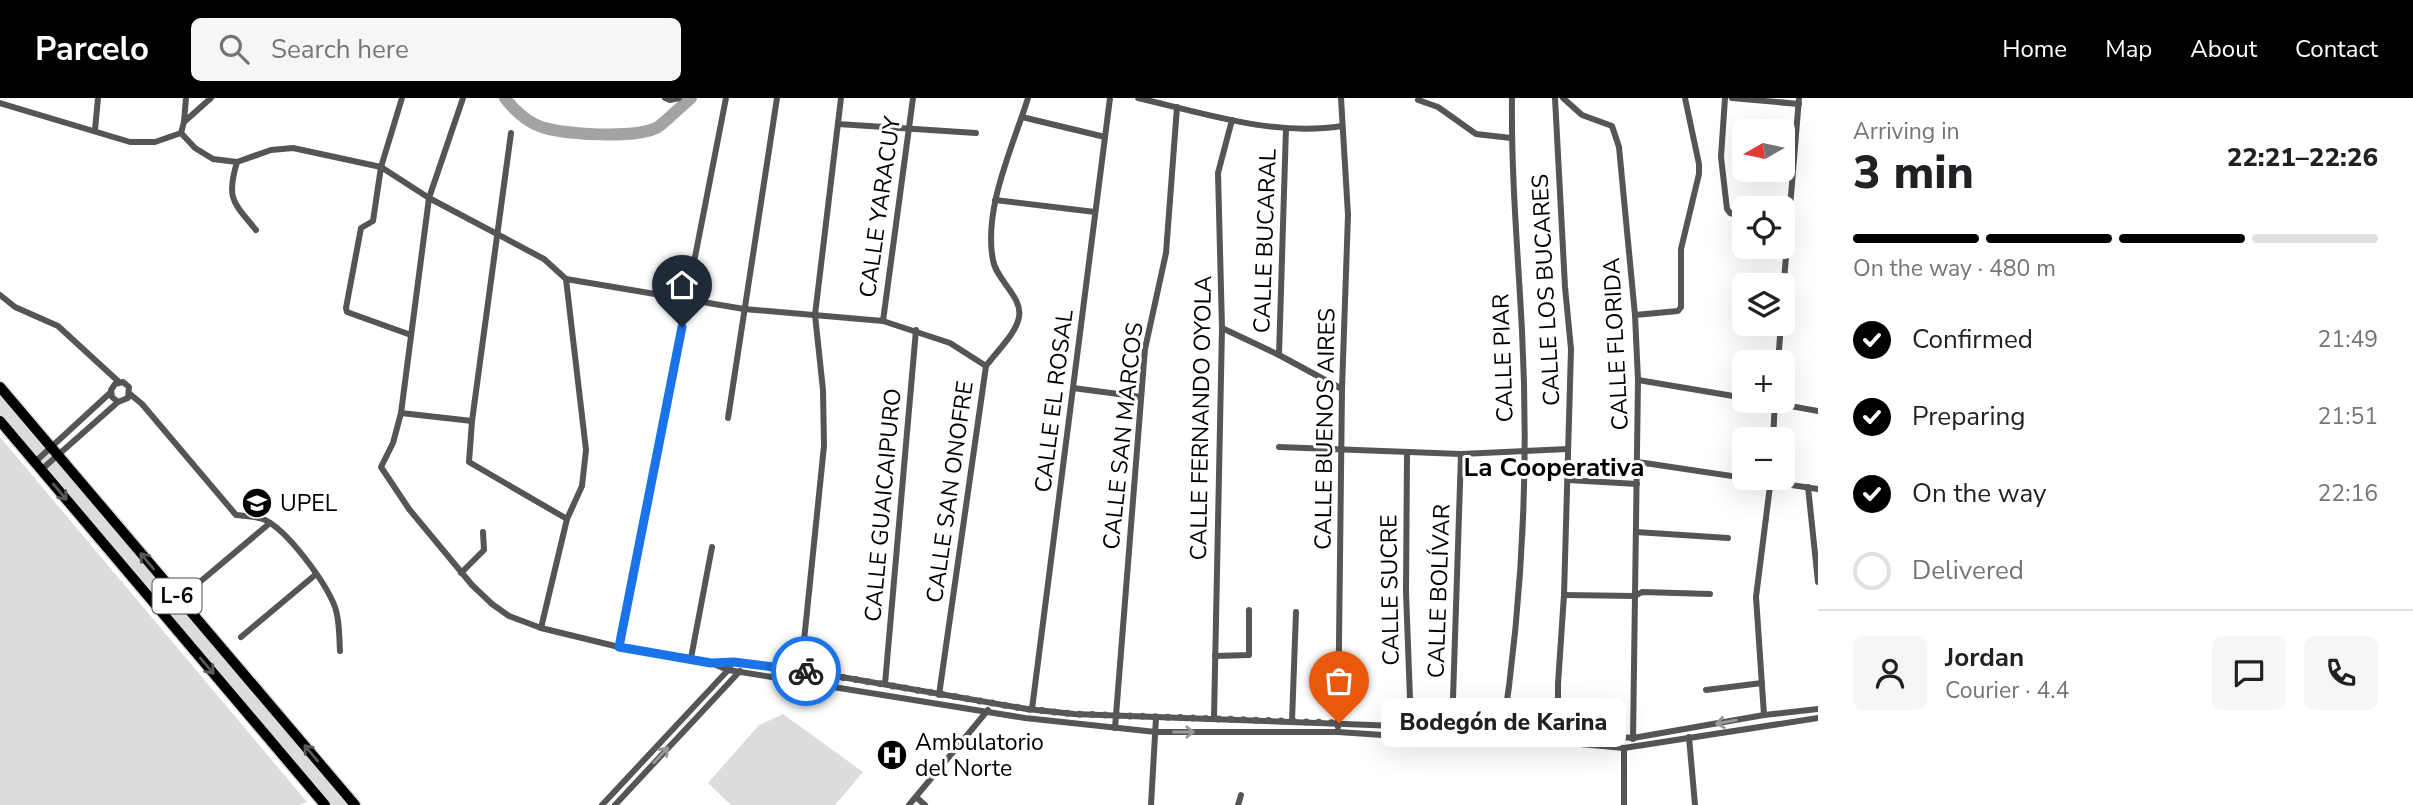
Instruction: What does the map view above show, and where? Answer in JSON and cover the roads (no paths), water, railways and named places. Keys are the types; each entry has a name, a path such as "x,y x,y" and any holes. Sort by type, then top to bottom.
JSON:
{"main road":[{"name":"L-6","path":"0,387 355,805"},
{"name":"L-6","path":"0,421 325,805"}],"street":[{"path":"95,130 98,98"},
{"path":"181,133 186,98"},
{"path":"184,122 211,98"},
{"path":"402,98 381,167 373,221 361,229 346,308 347,312 411,335"},
{"path":"463,98 429,198 401,413 393,443 381,467 409,509 461,573 492,604 509,616 541,628 619,647 691,658 728,670 1025,718 1156,732 1338,732 1501,743 1558,742 1624,748 1633,742 1764,715 1818,709"},
{"path":"664,98 679,98"},
{"path":"619,647 726,98"},
{"path":"728,418 777,98"},
{"path":"801,670 824,446 815,315 841,98"},
{"name":"CALLE YARACUY","path":"883,321 912,98"},
{"name":"CALLE SAN ONOFRE","path":"939,704 986,366 1017,325 1020,314 1017,302 1003,283 993,262 992,230 995,200 1028,98"},
{"name":"CALLE EL ROSAL","path":"1032,709 1110,98"},
{"path":"1138,98 1232,120 1286,128 1342,126"},
{"name":"CALLE BUENOS AIRES","path":"1338,732 1342,388 1348,215 1341,98"},
{"name":"CALLE PIAR","path":"1501,743 1522,549 1522,332 1511,138 1512,98"},
{"name":"CALLE LOS BUCARES","path":"1555,98 1571,349 1564,595 1558,684 1559,732"},
{"name":"CALLE FLORIDA","path":"1563,98 1582,115 1612,126 1617,135 1636,315 1638,380 1639,462 1633,742"},
{"path":"1636,315 1678,311 1681,307 1681,248 1699,174 1685,98"},
{"path":"1725,98 1721,157 1727,209 1732,213"},
{"path":"1732,98 1799,101 1789,196"},
{"path":"1418,100 1438,107 1476,134 1511,138"},
{"path":"0,103 130,142 155,142 181,133"},
{"name":"CALLE SAN MARCOS","path":"1115,728 1145,349 1167,253 1177,107"},
{"path":"1022,117 1105,137"},
{"name":"CALLE FERNANDO OYOLA","path":"1214,718 1222,328 1218,173 1232,120"},
{"path":"838,124 976,133"},
{"name":"CALLE BUCARAL","path":"1279,355 1286,128"},
{"path":"181,133 195,148 213,159 237,162 271,150 293,148 381,167 429,198 544,259 566,279 744,309 883,321 950,343 986,366"},
{"path":"511,133 496,232 469,462 567,519"},
{"path":"237,162 231,186 232,197 256,230"},
{"path":"995,200 1096,212"},
{"path":"541,628 567,519 582,486 586,450 566,279"},
{"path":"0,295 15,307 58,326 119,382 128,387 130,394 142,404 236,515 263,519 288,537 300,551 336,610 340,651"},
{"path":"1222,328 1342,388"},
{"name":"CALLE GUAICAIPURO","path":"885,684 916,330"},
{"path":"1638,380 1732,396"},
{"path":"55,452 110,393 112,386 119,382"},
{"path":"1073,388 1141,397"},
{"path":"110,393 118,401"},
{"path":"38,466 130,394"},
{"path":"1795,406 1818,411"},
{"path":"401,413 472,421"},
{"path":"1279,447 1461,454 1568,449"},
{"name":"CALLE SUCRE","path":"1407,453 1406,592 1411,726"},
{"name":"CALLE BOLÍVAR","path":"1452,729 1461,454"},
{"path":"1639,462 1732,475"},
{"path":"1567,481 1637,484"},
{"path":"1795,485 1818,489"},
{"path":"1808,487 1818,582"},
{"path":"1764,715 1756,597 1770,490"},
{"path":"201,581 270,523"},
{"path":"461,573 484,550 483,532"},
{"path":"1636,532 1728,538"},
{"path":"691,658 712,547"},
{"path":"241,637 315,575"},
{"path":"1564,595 1635,596 1642,592 1710,594"},
{"path":"1216,656 1249,655 1249,610"},
{"path":"1292,722 1296,612"},
{"path":"711,663 734,662 801,670 1032,709 1156,718 1559,732 1633,742 1689,737 1818,718"},
{"path":"602,805 734,662"},
{"path":"615,805 746,664"},
{"path":"1706,690 1762,683"},
{"path":"909,805 993,703"},
{"path":"1151,805 1156,718"},
{"path":"1689,737 1695,805"},
{"path":"1624,748 1624,805"},
{"path":"1238,805 1241,795"},
{"path":"916,797 925,805"}],"waterway":[{"path":"505,98 520,114 539,126 564,132 599,134 648,131 658,127 691,98"}],"place":[{"name":"UPEL","path":"257,503"},
{"name":"Bodegón de Karina","path":"1339,723"},
{"name":"Ambulatorio del Norte","path":"892,755"}],"district":[{"name":"La Cooperativa","path":"1554,467"}]}
